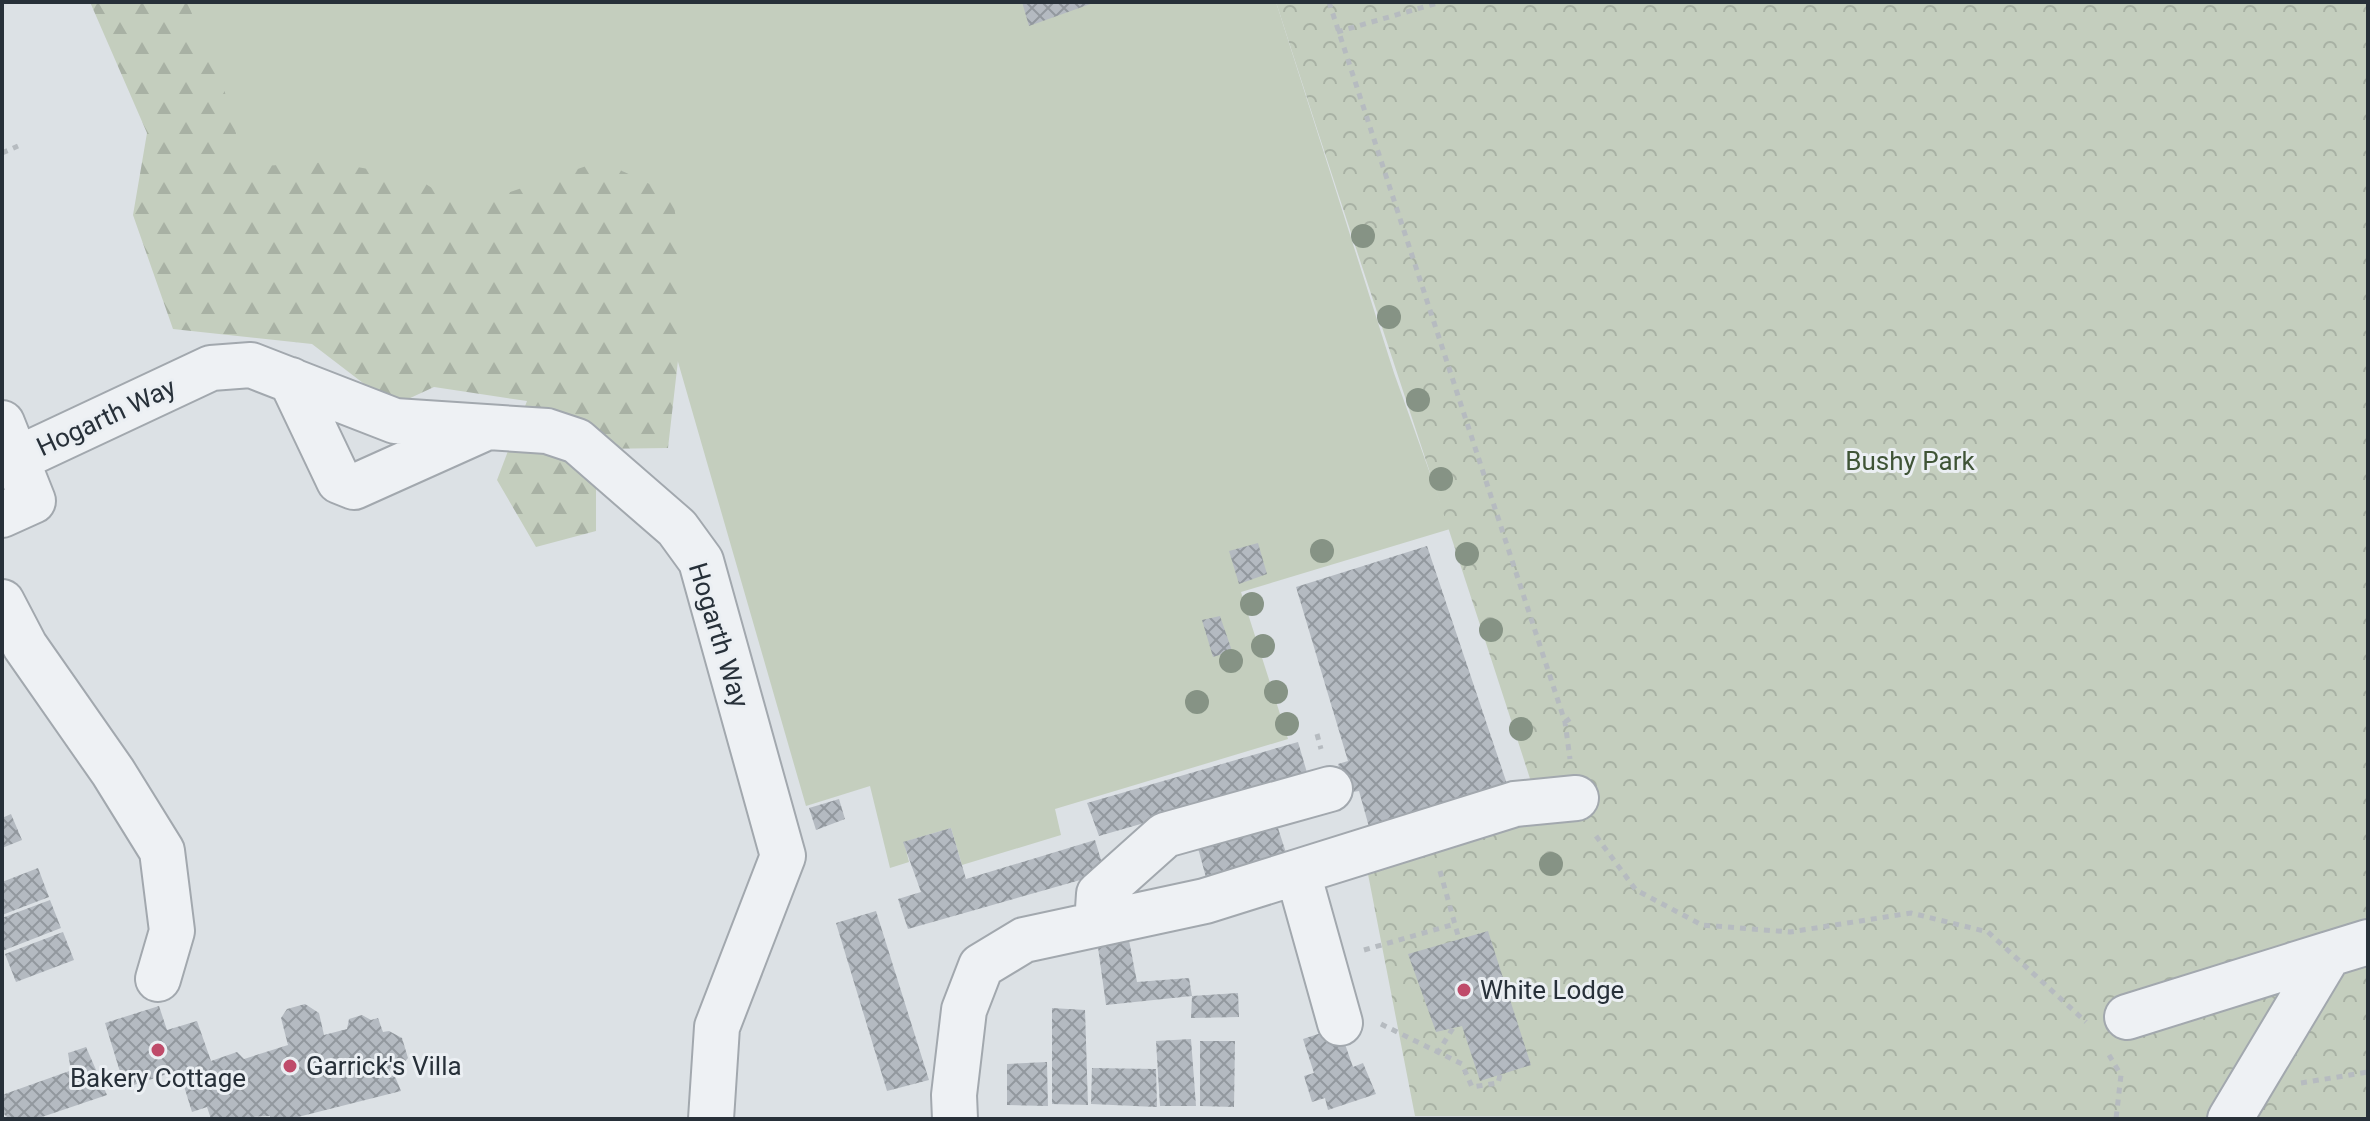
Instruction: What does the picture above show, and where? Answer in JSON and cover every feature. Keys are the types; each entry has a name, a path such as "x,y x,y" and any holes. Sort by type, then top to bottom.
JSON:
{"lane":[{"name":"Hogarth Way","path":"10,441 211,368 251,365 395,421 547,431 577,441 677,528 701,561 783,856 717,1027 711,1119"},
{"path":"291,380 339,481 354,487 483,429"},
{"path":"2,515 33,501 10,441"},
{"path":"2,602 25,646 113,772 162,851 172,931 158,979"},
{"path":"1097,924 1099,894 1165,835 1330,789"},
{"path":"955,1119 954,1095 964,1010 981,966 1024,940 1205,901 1515,804 1576,798"},
{"path":"1298,873 1340,1023"},
{"path":"2111,1023 2348,948"},
{"path":"2239,1106 2348,948"}],"path":[{"path":"1329,2 1565,722 1576,798 1600,844 1636,890 1702,925 1790,932 1911,913 1988,932 2111,1023 2121,1075 2116,1119"},
{"path":"1337,32 1441,2"},
{"path":"2,153 18,146"},
{"path":"1565,722 1574,716"},
{"path":"1429,831 1459,939"},
{"path":"1323,962 1455,924"},
{"path":"1340,1023 1377,1022 1462,1064 1472,1087 1498,1083 1500,1075"},
{"path":"1437,1054 1453,1028"},
{"path":"2239,1106 2368,1072"}],"green space":[{"path":"90,2 187,2 224,89 245,167 328,162 415,177 463,208 601,161 673,195 685,299 668,448 596,449 596,531 536,547 497,480 527,401 434,387 393,406 312,344 173,329 133,215 147,133"},
{"path":"108,2 1276,2 1394,373 1450,529 1241,592 1288,739 1055,809 1061,835 962,865 951,828 904,842 909,862 890,868 870,786 806,806 623,171 232,298"},
{"name":"Bushy Park","path":"1276,2 2368,2 2368,1119 1415,1116 1367,869 1542,816"}],"building":[{"path":"1022,2 1096,2 1029,26"},
{"path":"1258,543 1267,574 1239,584 1229,551"},
{"path":"1427,546 1507,784 1369,827 1359,791 1347,793 1338,764 1348,761 1296,587"},
{"path":"1220,616 1232,651 1213,657 1202,620"},
{"path":"1298,742 1308,776 1099,836 1087,803"},
{"path":"839,799 845,819 816,830 809,808"},
{"path":"11,814 22,840 2,848 2,818"},
{"path":"1277,825 1289,862 1208,885 1198,848"},
{"path":"951,828 966,879 1095,840 1105,873 908,929 898,899 921,892 903,842"},
{"path":"38,868 49,897 2,915 2,882"},
{"path":"50,900 61,928 2,951 2,918"},
{"path":"876,911 929,1080 887,1091 836,923"},
{"name":"White Lodge","path":"1488,931 1531,1065 1480,1081 1462,1026 1436,1032 1408,954"},
{"path":"63,932 74,960 16,982 5,954"},
{"path":"1128,935 1137,982 1189,978 1192,996 1106,1005 1097,940"},
{"path":"1238,993 1239,1017 1191,1018 1192,996"},
{"name":"Garrick's Villa","path":"305,1004 319,1013 324,1035 347,1029 349,1019 362,1015 371,1020 378,1018 383,1032 389,1031 402,1038 408,1058 394,1074 401,1091 290,1119 270,1119 270,1116 211,1119 207,1107 192,1112 179,1070 125,1088 105,1023 159,1006 167,1030 197,1021 211,1061 237,1052 244,1059 288,1045 281,1018 287,1009"},
{"path":"1052,1008 1085,1010 1088,1105 1052,1104"},
{"path":"1339,1027 1353,1067 1363,1063 1376,1094 1328,1110 1325,1098 1312,1102 1304,1076 1314,1073 1303,1039"},
{"path":"1191,1039 1196,1106 1160,1106 1156,1041"},
{"path":"1200,1041 1235,1041 1234,1107 1200,1106"},
{"path":"86,1047 107,1095 36,1119 9,1119 2,1112 2,1095 75,1069 70,1065 68,1053"},
{"path":"1047,1062 1048,1106 1007,1105 1007,1064"},
{"path":"1092,1068 1156,1069 1157,1107 1091,1104"}],"place":[{"name":"White Lodge","path":"1464,990"},
{"name":"Bakery Cottage","path":"158,1050"},
{"name":"Garrick's Villa","path":"290,1066"}]}
